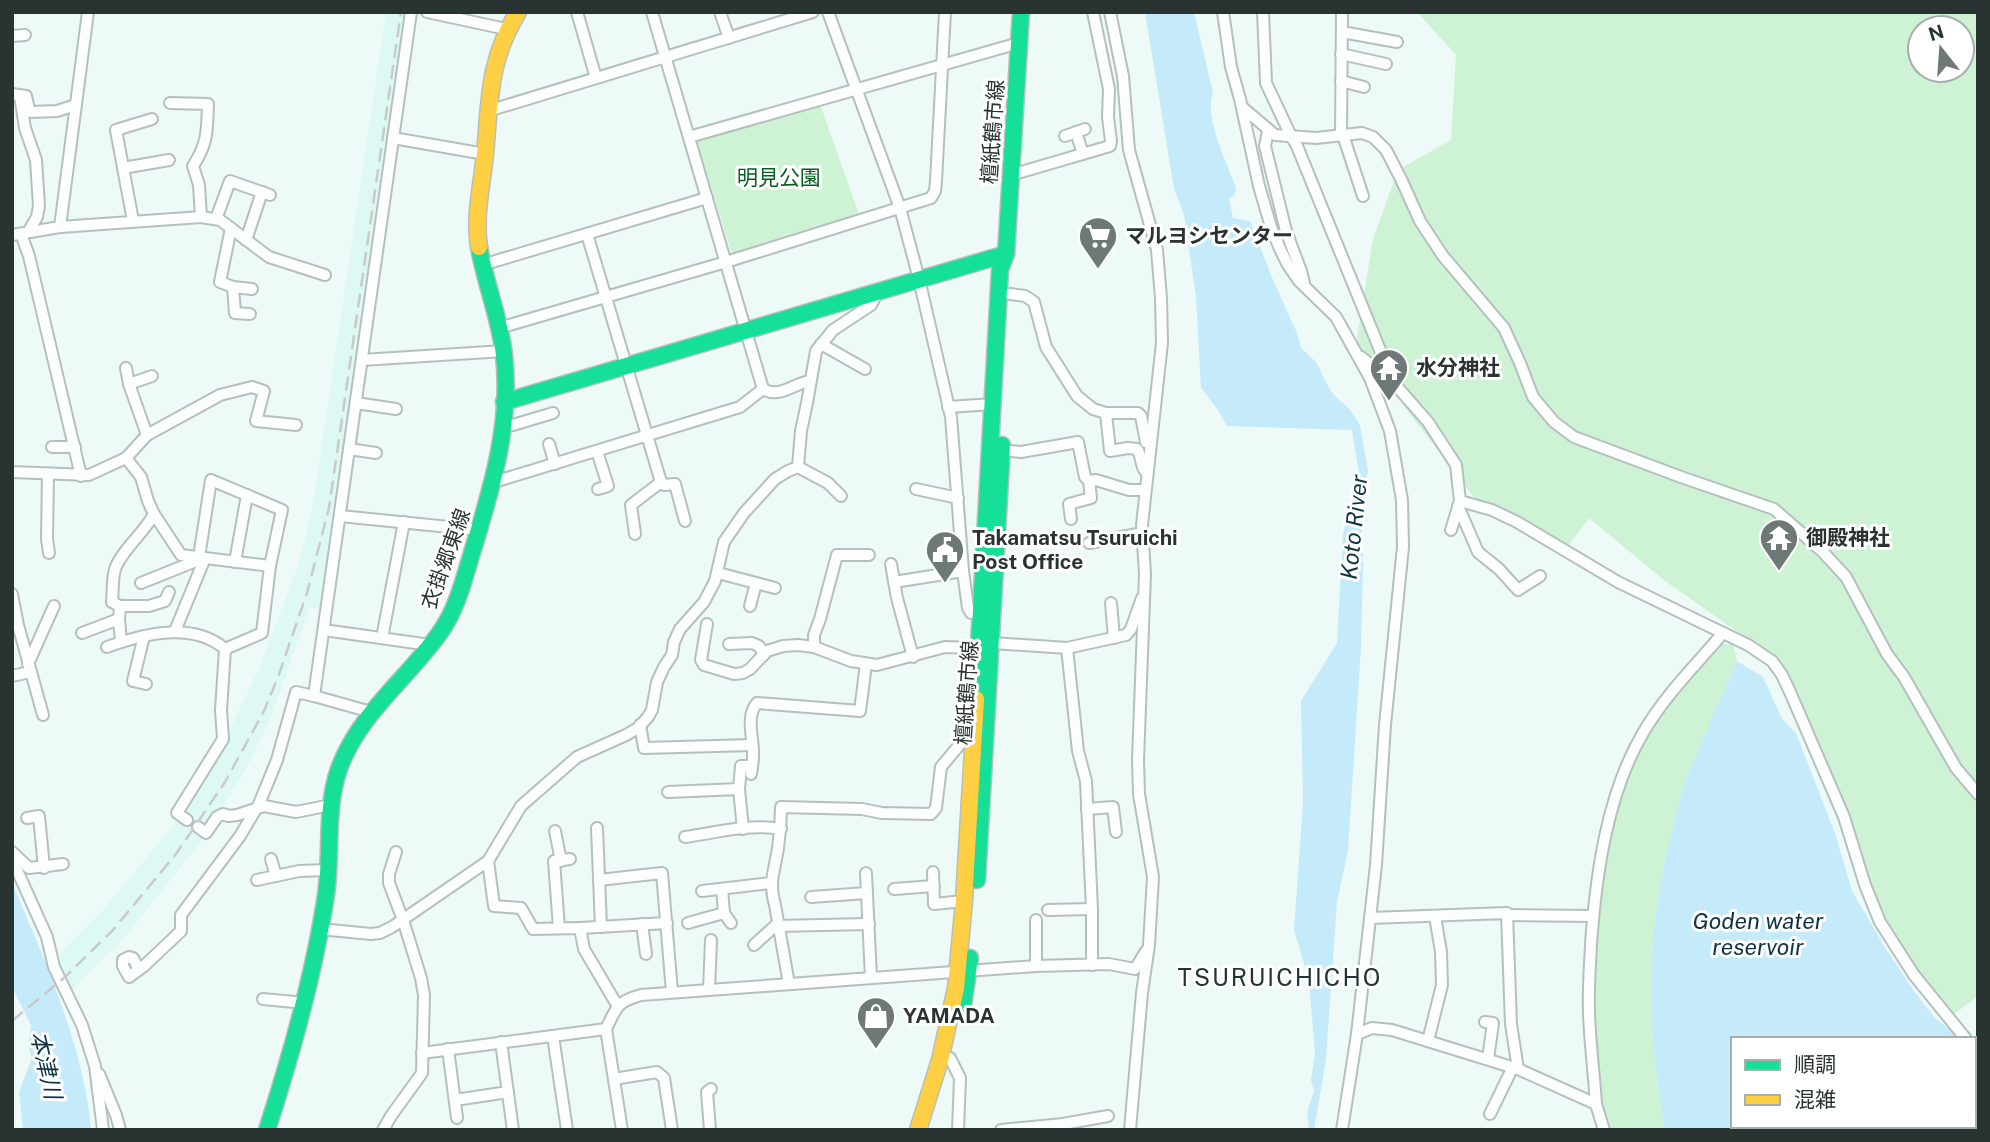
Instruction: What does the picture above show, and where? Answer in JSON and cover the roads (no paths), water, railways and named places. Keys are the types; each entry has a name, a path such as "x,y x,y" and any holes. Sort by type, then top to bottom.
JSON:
{"main road":[{"name":"衣掛郷東線","path":"267,1130 286,1074 313,973 327,890 331,805 339,768 370,712 441,632 454,604 494,482 504,402 504,351 482,265 477,216 493,66 506,29 518,12"},
{"name":"檀紙鶴市線","path":"987,614 1000,270 1006,254 1021,12"},
{"name":"檀紙鶴市線","path":"928,1130 960,1023 967,743 979,646 987,614 1001,450 1011,270 1006,254"},
{"path":"504,402 1006,254"},
{"name":"檀紙鶴市線","path":"918,1130 963,972 975,904 979,646"}],"street":[{"path":"60,227 88,12"},
{"path":"314,695 411,12"},
{"path":"427,12 506,29"},
{"path":"577,12 596,78"},
{"path":"652,12 764,389 769,392 784,391 810,380"},
{"path":"720,12 729,38"},
{"path":"488,111 813,12"},
{"path":"828,12 900,208 919,279 953,436 968,608 971,614 987,614"},
{"path":"499,328 931,198 935,191 945,12"},
{"path":"1011,175 1110,146 1109,89 1093,12"},
{"path":"1111,12 1123,76 1129,150 1157,250 1161,298 1161,343 1145,490 1145,594 1138,760 1139,794 1153,877 1149,945 1129,1130"},
{"path":"1223,12 1231,67 1271,227 1288,265 1304,286 1336,317 1370,378 1390,431 1401,490 1403,525 1400,589 1385,725 1376,865 1357,1034 1342,1130"},
{"path":"1263,12 1266,83 1323,206 1393,383"},
{"path":"1342,12 1342,135 1363,196"},
{"path":"1342,32 1397,42"},
{"path":"12,36 25,35"},
{"path":"689,137 1019,43"},
{"path":"1341,54 1386,64"},
{"path":"1341,81 1364,87"},
{"path":"20,234 37,217 39,206 36,160 16,95 26,96 31,112 57,111 76,105"},
{"path":"170,103 208,104 203,151 193,166 199,185 201,217"},
{"path":"1242,107 1275,135 1316,138 1362,133 1373,137 1385,150 1420,221 1443,256 1504,328 1533,397 1555,422 1574,437 1774,509 1823,552 1846,578 1887,654 1905,677 1956,768 1978,794"},
{"path":"133,221 116,130 152,119"},
{"path":"1268,131 1265,146 1286,231 1304,286"},
{"path":"1075,132 1083,154"},
{"path":"393,138 485,154"},
{"path":"123,168 169,160"},
{"path":"216,219 230,181 266,194 246,240"},
{"path":"482,265 707,198"},
{"path":"20,234 60,227 133,221 201,217 216,219 270,257 325,275"},
{"path":"231,228 220,282 233,287 252,289"},
{"path":"20,234 29,256 81,476"},
{"path":"587,234 661,482 664,485 675,484 685,521"},
{"path":"233,287 235,313 250,314"},
{"path":"799,467 801,431 816,351 841,324 871,305 878,292"},
{"path":"1010,293 1025,296 1034,302 1046,347 1077,396 1093,409 1138,413 1141,416 1149,455"},
{"path":"821,344 865,369"},
{"path":"362,360 504,351"},
{"path":"1359,356 1393,383 1428,422 1452,457 1458,471 1459,504 1451,530"},
{"path":"126,368 147,435"},
{"path":"129,384 152,376"},
{"path":"12,472 89,475 126,458 147,435 220,395 252,387 264,391 256,421 296,425"},
{"path":"494,482 740,407 764,389"},
{"path":"356,403 396,409"},
{"path":"948,407 993,404"},
{"path":"1106,412 1110,450 1137,449 1142,467 1147,473"},
{"path":"502,423 513,425 553,413"},
{"path":"1001,450 1021,452 1079,442 1091,498 1069,504 1071,519"},
{"path":"549,444 555,464"},
{"path":"52,447 75,447"},
{"path":"349,449 376,453"},
{"path":"597,451 608,486 598,489"},
{"path":"126,458 141,477 154,514 181,555 270,566"},
{"path":"320,929 371,934 380,933 403,920 488,861 521,806 577,757 626,735 640,725 652,710 657,682 672,655 680,629 704,602 718,573 724,542 744,513 775,479 799,467 828,483 841,496"},
{"path":"48,474 49,553"},
{"path":"175,631 202,557 211,480 282,510 270,566 262,634 225,649"},
{"path":"1089,481 1145,490"},
{"path":"635,534 631,505 661,482"},
{"path":"916,489 958,498"},
{"path":"235,562 247,495"},
{"path":"1459,504 1478,552 1499,569 1518,590 1540,576"},
{"path":"1459,504 1492,510 1517,522 1618,582 1766,656 1782,674 1844,817 1865,885 1880,922 1914,975 1964,1037"},
{"path":"121,642 119,619 112,604 114,571 154,514"},
{"path":"340,516 479,530"},
{"path":"382,638 404,522"},
{"path":"1089,542 1143,533"},
{"path":"814,647 814,635 837,555 869,555"},
{"path":"141,583 202,557"},
{"path":"891,564 913,657"},
{"path":"894,582 963,572"},
{"path":"718,573 775,588"},
{"path":"750,606 756,583"},
{"path":"112,604 149,606 165,601 169,592"},
{"path":"12,594 43,715"},
{"path":"707,624 701,660 704,664 734,674 750,669 767,651 798,645 877,665 945,647 1067,648 1126,635 1145,594"},
{"path":"1111,603 1114,638"},
{"path":"12,676 29,668 54,606"},
{"path":"82,633 119,619"},
{"path":"324,630 430,645"},
{"path":"107,647 144,636 175,631 205,637 225,649"},
{"path":"1604,1130 1596,1104 1588,1013 1593,916 1601,859 1617,788 1643,733 1660,708 1723,633"},
{"path":"144,636 133,681 146,684"},
{"path":"729,644 752,643 759,646 764,655"},
{"path":"1067,648 1078,751 1086,781 1092,909 1091,965"},
{"path":"187,820 177,813 223,739 221,710 225,649"},
{"path":"743,829 739,789 741,766 752,770 752,709 757,703 860,711 866,664"},
{"path":"139,970 181,931 181,915 240,836 257,807 277,760 296,692 370,712"},
{"path":"640,725 644,748 752,745"},
{"path":"789,984 771,883 781,829 781,807 931,814 936,808 941,767 967,743"},
{"path":"668,792 739,789"},
{"path":"198,827 205,833 217,817 223,814 237,815 257,807 296,812 331,805"},
{"path":"1087,809 1113,807 1116,832"},
{"path":"27,818 39,816 44,867"},
{"path":"597,828 601,926"},
{"path":"685,837 743,829 781,829"},
{"path":"555,831 565,860 554,861 559,928"},
{"path":"12,852 29,868 63,864"},
{"path":"383,1130 422,1073 424,995 403,920 389,883 388,874 396,852"},
{"path":"12,859 47,937 54,967 82,1025 120,1130"},
{"path":"271,859 276,876"},
{"path":"488,861 494,906 521,908 533,929 667,923"},
{"path":"257,880 299,871 328,870"},
{"path":"933,872 934,904 964,901"},
{"path":"599,880 663,873 672,992"},
{"path":"866,873 871,978"},
{"path":"702,891 771,883"},
{"path":"894,889 933,886"},
{"path":"688,923 727,918 722,889"},
{"path":"811,897 867,893"},
{"path":"1048,911 1092,909"},
{"path":"1370,918 1507,913 1593,916"},
{"path":"1490,1114 1516,1068 1511,1024 1507,915"},
{"path":"1428,1041 1442,985 1441,952 1435,916"},
{"path":"1036,920 1036,966"},
{"path":"642,924 646,954"},
{"path":"754,946 775,926 869,924"},
{"path":"580,928 584,949 617,1005"},
{"path":"709,990 710,940"},
{"path":"622,1130 606,1029 617,1005 629,998 672,992 1036,966 1109,964 1135,969 1149,945"},
{"path":"263,999 305,1003"},
{"path":"1361,1000 1365,1017 1372,1028"},
{"path":"1485,1022 1493,1023 1488,1059"},
{"path":"1357,1034 1372,1028 1392,1030 1516,1068 1596,1104"},
{"path":"422,1053 606,1029"},
{"path":"553,1035 567,1130"},
{"path":"501,1042 513,1130"},
{"path":"449,1049 457,1118"},
{"path":"950,1058 960,1078 958,1130"},
{"path":"95,1066 103,1130"},
{"path":"614,1079 657,1072 661,1074 664,1077 672,1130"},
{"path":"710,1130 707,1092 711,1089"},
{"path":"455,1100 508,1092"},
{"path":"1000,1130 1082,1125 1108,1116"}],"water":[{"name":"Koto River","path":"1145,12 1194,12 1213,93 1211,114 1214,127 1236,188 1235,195 1229,198 1233,218 1250,221 1301,348 1316,362 1330,390 1350,410 1360,425 1368,471 1361,509 1361,647 1348,851 1337,902 1326,1059 1314,1130 1309,1130 1307,1112 1314,1091 1311,1080 1315,1054 1309,980 1294,930 1303,803 1301,701 1337,643 1343,535 1360,479 1352,430 1227,426 1201,388 1196,297 1184,215 1174,189"},
{"name":"Goden water reservoir","path":"1737,661 1763,677 1782,719 1796,733 1836,836 1852,891 1914,991 1936,1019 1956,1037 1731,1037 1731,1128 1976,1128 1976,1068 1978,1130 1665,1130 1658,1090 1651,1014 1653,939 1664,863 1683,788"},
{"name":"本津川","path":"12,883 72,1036 81,1068 91,1130 23,1130 19,1092 32,1058 28,1046 31,1025 12,987"}],"railway":[{"path":"12,1021 65,977 113,930 176,854 225,782 264,711 278,677 307,593 329,508 401,12"}],"place":[{"name":"マルヨシセンター","path":"1098,270"},
{"name":"水分神社","path":"1389,402"},
{"name":"御殿神社","path":"1779,572"},
{"name":"Takamatsu Tsuruichi Post Office","path":"945,584"},
{"name":"YAMADA","path":"876,1050"}],"district":[{"name":"TSURUICHICHO","path":"1280,978"}],"park label":[{"name":"明見公園","path":"779,178"}]}
